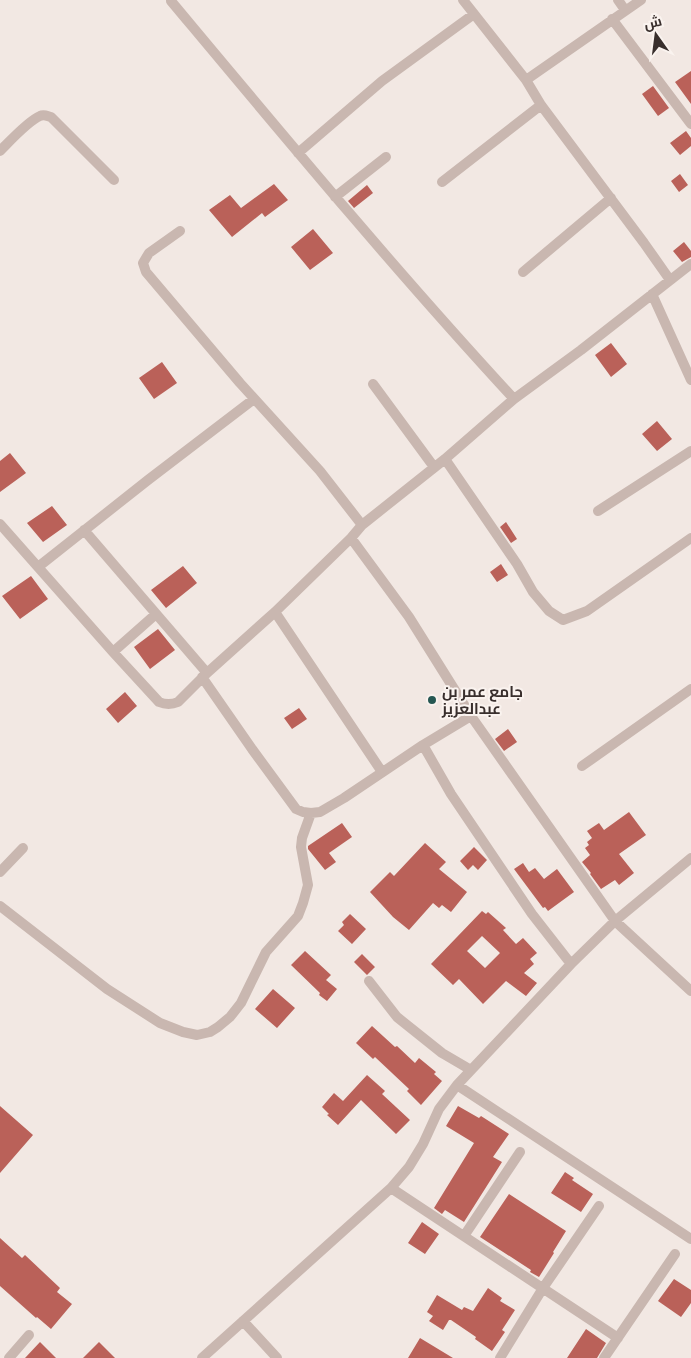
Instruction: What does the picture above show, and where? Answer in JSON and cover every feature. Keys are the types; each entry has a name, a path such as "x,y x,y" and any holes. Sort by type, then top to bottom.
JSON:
{"street":[{"path":"463,0 526,80 541,105 670,280"},
{"path":"618,0 625,10"},
{"path":"526,80 641,0"},
{"path":"171,1 335,197 514,398"},
{"path":"298,153 382,82 474,14"},
{"path":"612,19 691,124"},
{"path":"442,182 541,105"},
{"path":"0,150 39,116 45,115 51,117 114,180"},
{"path":"335,197 386,157"},
{"path":"523,272 611,198"},
{"path":"180,231 150,254 143,263 146,272 254,399 320,471 362,524"},
{"path":"0,524 159,702 166,705 178,702 204,675 275,612 351,538 362,524 444,459 514,398 581,350 691,264"},
{"path":"652,294 691,380"},
{"path":"373,384 434,467"},
{"path":"38,567 254,399"},
{"path":"598,511 691,451"},
{"path":"444,459 517,564 533,592 549,611 563,620 587,611 691,538"},
{"path":"84,530 156,614 204,675 252,749 296,809 303,812 320,812 471,716"},
{"path":"351,538 409,617 471,716 615,921 691,991"},
{"path":"275,612 382,772"},
{"path":"113,652 156,614"},
{"path":"582,766 691,689"},
{"path":"423,745 451,794 532,914 571,964"},
{"path":"0,906 107,989 160,1023 197,1035 210,1032 230,1017 241,1003 266,952 298,916 308,885 301,848 302,838 311,813"},
{"path":"0,872 23,848"},
{"path":"202,1358 391,1188 409,1167 423,1144 439,1109 457,1085 571,964 615,921 691,858"},
{"path":"369,981 397,1017 442,1053 472,1070"},
{"path":"457,1085 691,1239"},
{"path":"464,1236 520,1152"},
{"path":"391,1188 618,1338"},
{"path":"500,1358 543,1288 599,1206"},
{"path":"604,1358 675,1254"},
{"path":"243,1321 277,1358"},
{"path":"9,1358 29,1335"}],"building":[{"path":"691,71 691,104 675,82"},
{"path":"653,86 669,108 658,116 642,94"},
{"path":"686,131 691,138 691,146 680,155 670,143"},
{"path":"680,174 688,185 679,192 671,181"},
{"path":"274,184 288,200 265,217 262,213 232,237 209,210 230,195 241,208"},
{"path":"367,185 373,193 354,208 348,201"},
{"path":"313,229 333,253 310,270 291,247"},
{"path":"684,242 691,251 691,257 682,262 673,251"},
{"path":"611,343 627,364 611,377 595,355"},
{"path":"162,362 177,383 154,399 139,378"},
{"path":"657,421 672,439 657,451 642,434"},
{"path":"10,453 26,473 0,492 0,461"},
{"path":"52,506 67,525 43,542 27,523"},
{"path":"506,522 517,539 511,543 500,527"},
{"path":"501,564 508,575 497,582 490,572"},
{"path":"183,566 197,583 166,608 151,590"},
{"path":"31,576 48,599 20,619 2,596"},
{"path":"158,629 175,650 150,669 134,647"},
{"path":"125,692 137,706 118,723 106,709"},
{"path":"299,708 307,719 292,729 284,718"},
{"path":"508,729 517,742 504,751 495,739"},
{"path":"629,812 646,835 619,854 634,873 619,885 615,880 601,889 582,862 590,855 585,848 589,845 587,842 592,838 587,831 599,823 604,830"},
{"path":"342,823 352,837 329,853 336,862 325,870 308,849 308,846"},
{"path":"425,843 446,862 439,869 467,892 451,912 442,905 439,908 433,903 409,930 393,917 370,892 390,872 394,876"},
{"path":"474,847 487,860 478,870 473,865 468,870 460,861"},
{"path":"523,863 529,872 535,868 544,879 557,869 574,892 548,911 545,907 543,908 514,869"},
{"path":"482,911 486,914 488,912 506,928 503,930 516,944 523,938 537,953 530,959 534,964 524,973 537,983 526,996 506,981 483,1004 459,979 453,985 431,964","holes":["482,936 500,953 485,968 467,951"]},
{"path":"350,914 366,929 352,944 338,931 344,925 342,922"},
{"path":"305,951 331,975 326,980 337,989 327,1001 291,965"},
{"path":"362,954 375,967 367,975 354,962"},
{"path":"273,989 295,1008 277,1028 255,1009"},
{"path":"372,1026 415,1063 419,1058 436,1072 434,1074 442,1081 421,1105 407,1091 409,1089 375,1057 373,1059 356,1043"},
{"path":"367,1075 385,1091 382,1094 410,1120 396,1134 361,1100 338,1125 327,1115 329,1114 322,1107 334,1093 343,1101"},
{"path":"0,1106 33,1135 0,1173"},
{"path":"458,1106 479,1118 481,1116 509,1134 493,1157 502,1162 464,1222 445,1210 442,1214 434,1208 474,1143 446,1126"},
{"path":"565,1172 574,1178 572,1180 593,1194 581,1212 551,1193"},
{"path":"509,1194 566,1231 539,1277 480,1237"},
{"path":"422,1222 439,1234 425,1254 408,1243"},
{"path":"0,1238 22,1258 25,1255 60,1288 57,1292 72,1304 51,1329 0,1286"},
{"path":"674,1279 691,1290 691,1303 681,1317 658,1301"},
{"path":"488,1288 502,1298 500,1301 515,1310 502,1330 505,1332 492,1351 475,1339 476,1337 451,1320 449,1320 443,1330 429,1321 433,1316 427,1312 437,1295 462,1310 464,1307 473,1311"},
{"path":"586,1329 606,1343 597,1358 567,1358"},
{"path":"420,1338 453,1358 408,1358"},
{"path":"40,1342 56,1358 25,1358"},
{"path":"99,1342 115,1358 83,1358"}],"place":[{"name":"جامع عمر بن عبدالعزيز","path":"432,700"}]}
